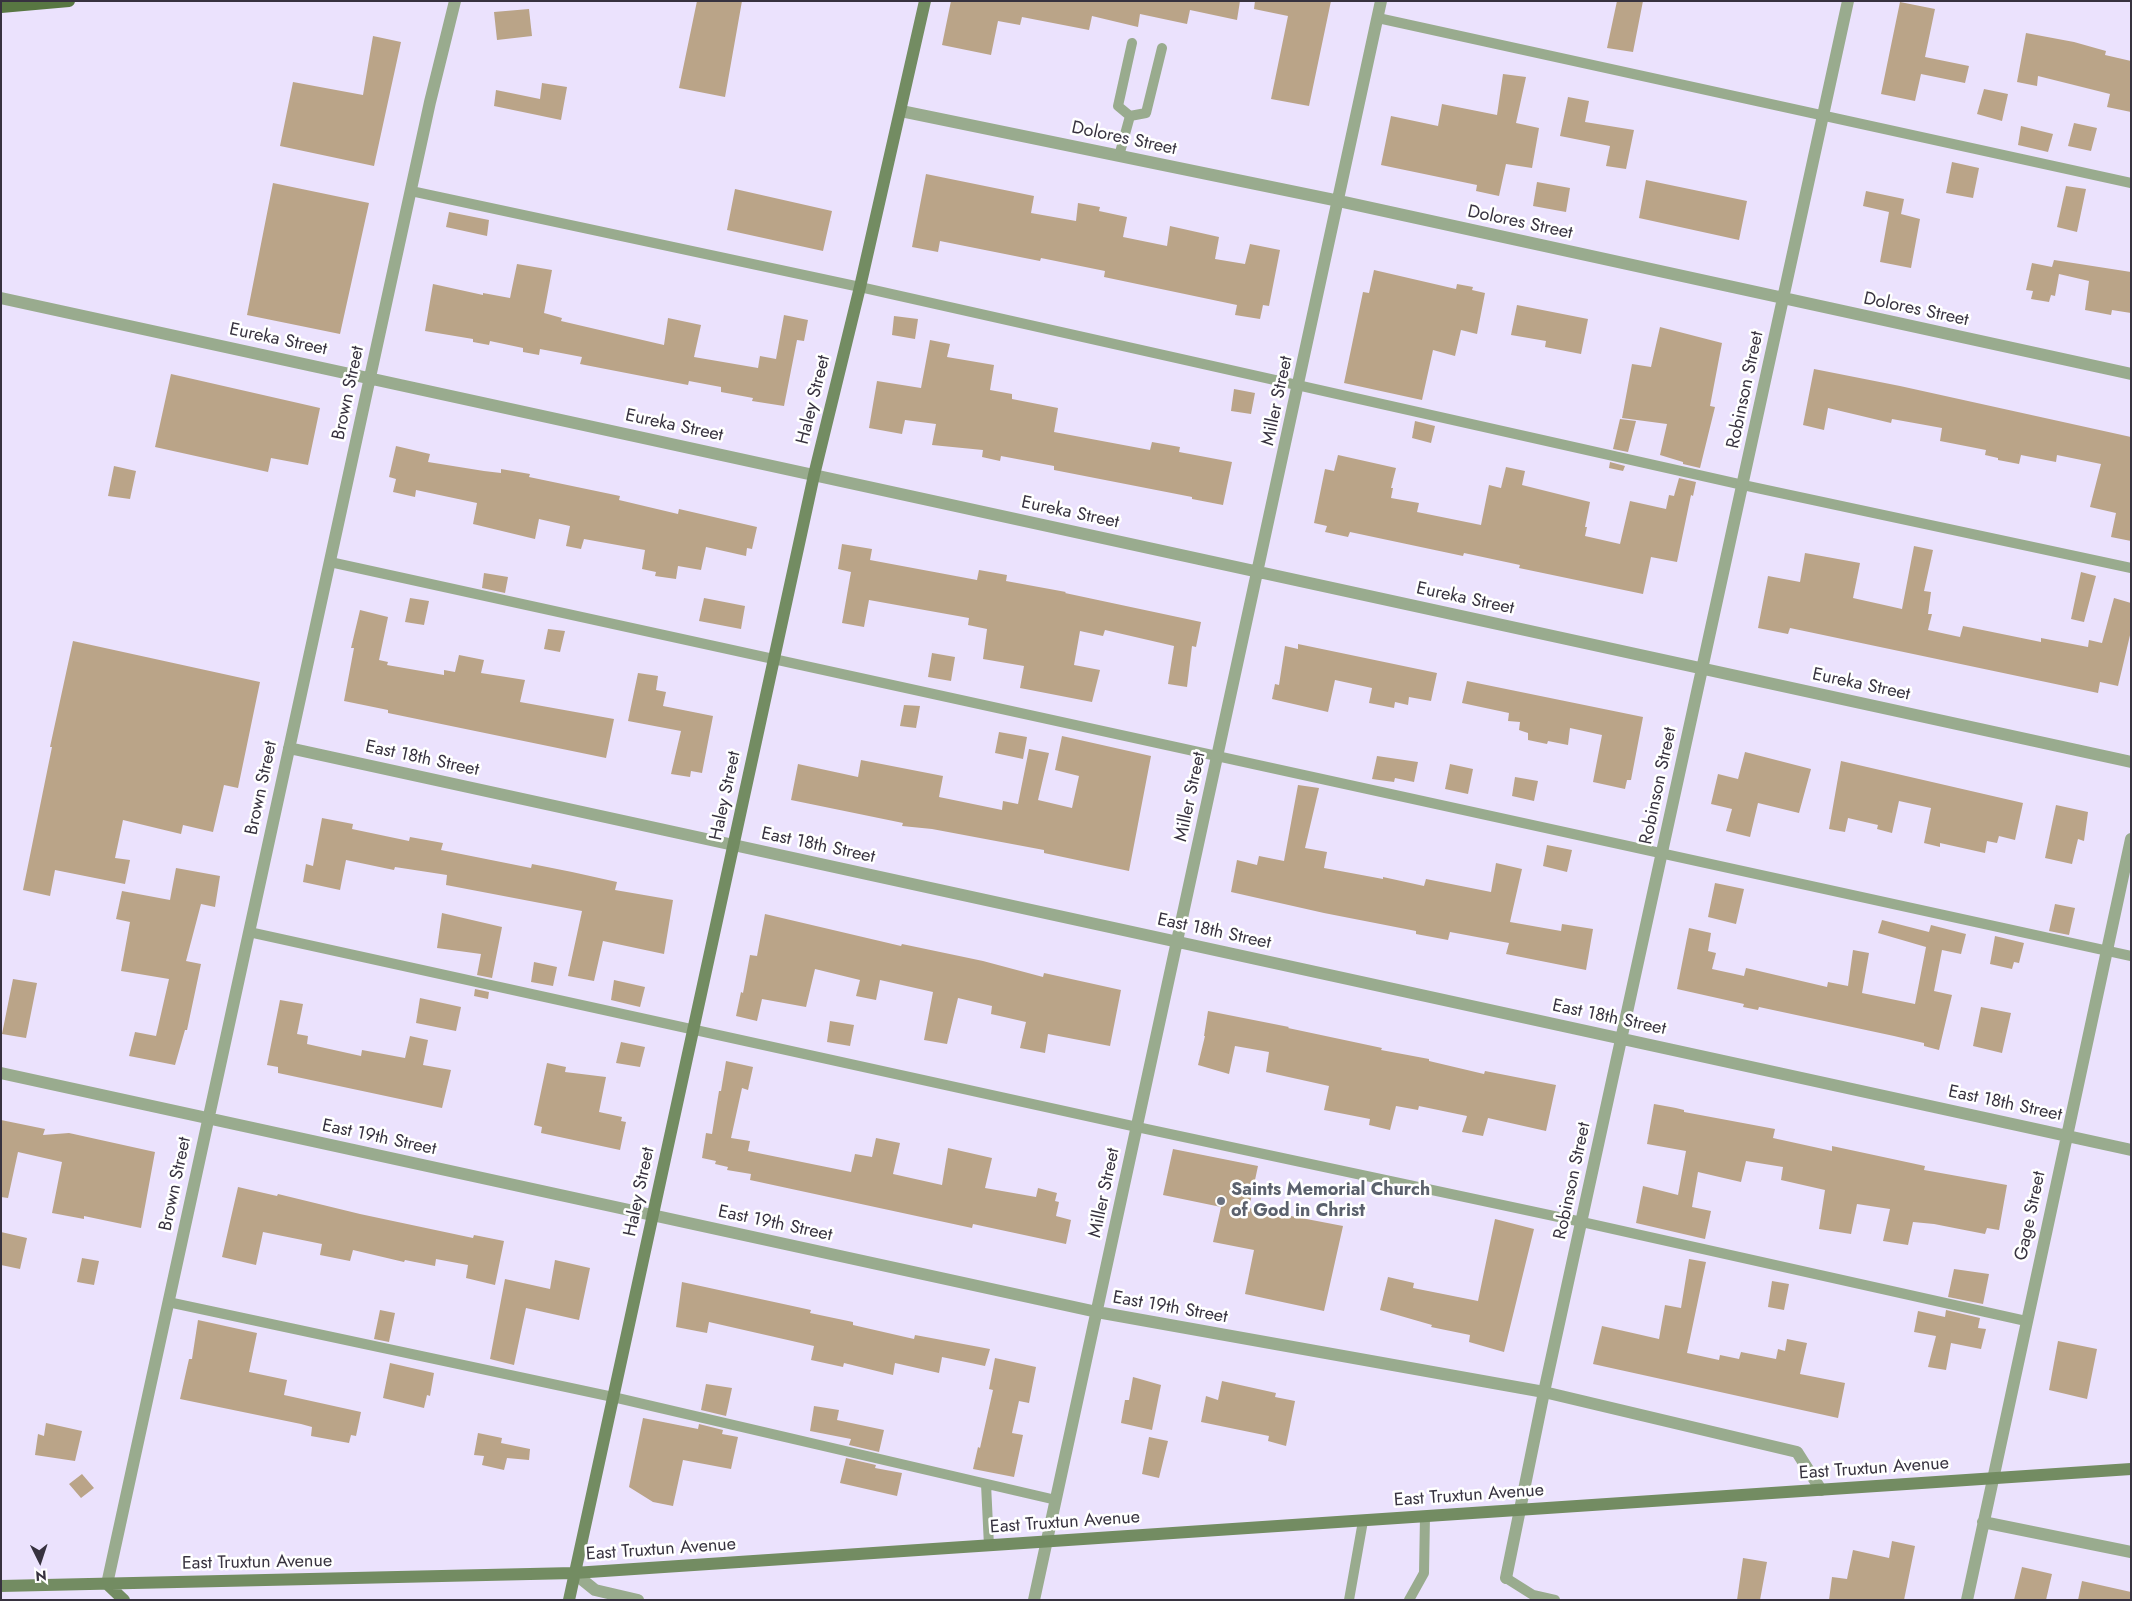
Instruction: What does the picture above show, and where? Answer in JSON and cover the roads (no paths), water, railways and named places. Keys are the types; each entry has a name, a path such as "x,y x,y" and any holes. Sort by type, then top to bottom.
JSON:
{"main road":[{"path":"1,7 69,1"},
{"name":"Haley Street","path":"569,1600 814,475 860,287 925,1"},
{"name":"East Truxtun Avenue","path":"1,1586 574,1574 2131,1469"},
{"path":"107,1584 124,1600"}],"street":[{"name":"Brown Street","path":"107,1584 411,191 455,1"},
{"name":"Miller Street","path":"1034,1600 1259,572 1381,1"},
{"name":"Robinson Street","path":"1506,1578 1544,1392 1848,1"},
{"name":"Dolores Street","path":"901,111 1339,202 2131,374"},
{"name":"Eureka Street","path":"1,298 2131,762"},
{"name":"East 18th Street","path":"289,748 2131,1150"},
{"name":"Gage Street","path":"1966,1600 2131,840"},
{"name":"East 19th Street","path":"1,1073 1097,1312 1544,1392 1797,1452 1821,1490"},
{"path":"1983,1522 2131,1552"},
{"path":"574,1574 595,1590 638,1600"}],"lane":[{"path":"1378,18 2131,183"},
{"path":"1130,116 1118,106 1132,43"},
{"path":"1130,116 1146,113 1162,48"},
{"path":"1119,156 1130,116"},
{"path":"411,191 860,287 1743,485 2131,568"},
{"path":"330,562 2131,956"},
{"path":"249,932 1137,1127 1582,1222 2026,1321"},
{"path":"168,1302 613,1397 1056,1500"},
{"path":"986,1484 989,1546"},
{"path":"1409,1600 1424,1572 1425,1516"},
{"path":"1349,1600 1363,1521"},
{"path":"1506,1578 1533,1595 1555,1600"}],"place":[{"name":"Saints Memorial Church of God in Christ","path":"1221,1201"}]}
